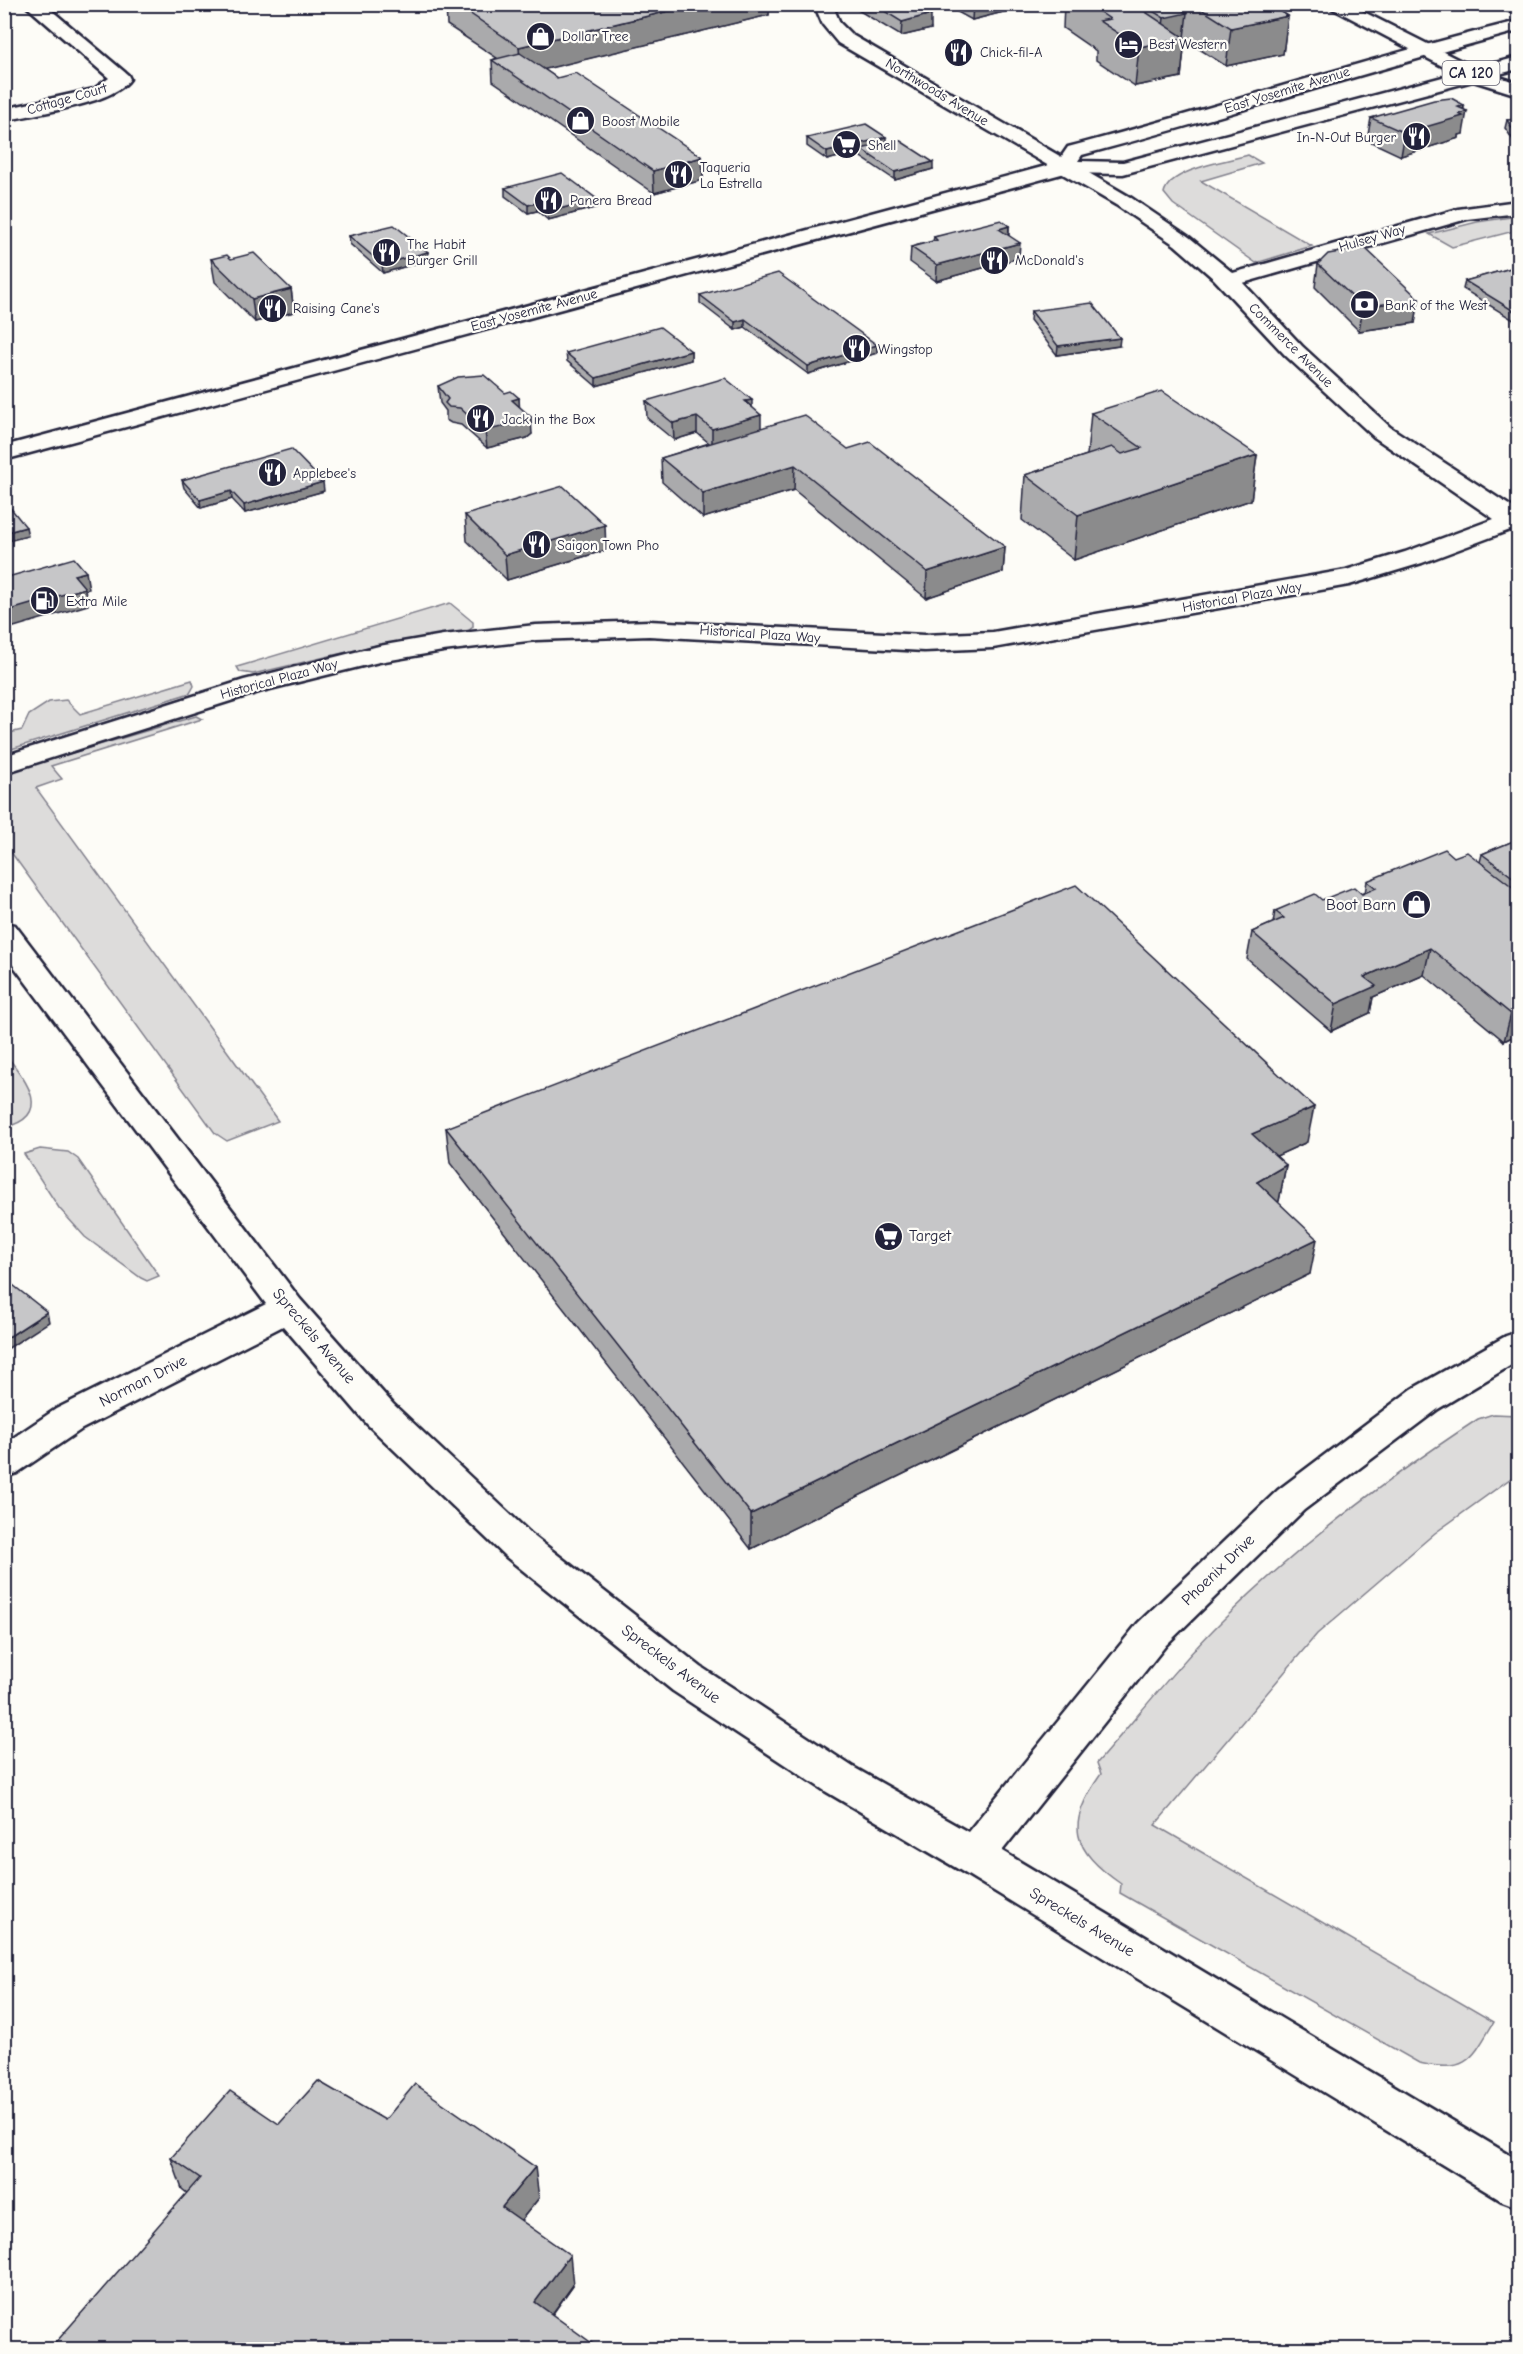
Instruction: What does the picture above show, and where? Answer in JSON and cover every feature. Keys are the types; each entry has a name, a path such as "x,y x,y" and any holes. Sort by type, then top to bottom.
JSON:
{"main road":[{"name":"Cottage Court","path":"4,115 100,93 121,79 33,4"},
{"name":"Northwoods Avenue","path":"823,4 832,25 845,39 1064,167"},
{"path":"1334,4 1425,50"},
{"path":"1504,4 1518,10"},
{"name":"East Yosemite Avenue","path":"1064,167 1075,151 1224,111 1425,50 1518,26"},
{"name":"CA 120","path":"1425,50 1474,75 1518,89"},
{"name":"East Yosemite Avenue","path":"4,453 1064,167 1123,168 1518,63"},
{"name":"Commerce Avenue","path":"1064,167 1123,201 1182,241 1228,280 1294,351 1382,432 1517,521"},
{"name":"Hulsey Way","path":"1228,280 1465,213 1518,207"},
{"name":"Historical Plaza Way","path":"4,765 229,692 325,666 442,643 506,635 594,629 667,628 863,641 955,643 1053,630 1350,577 1517,521"},
{"name":"Spreckels Avenue","path":"4,932 288,1308 380,1414 518,1545 687,1679 839,1779 973,1856 1518,2185"},
{"name":"Norman Drive","path":"4,1463 69,1419 288,1308"},
{"name":"Phoenix Drive","path":"973,1856 1152,1634 1291,1500 1425,1398 1518,1344"}],"shaded area":[{"path":"1248,155 1262,163 1201,181 1312,246 1256,263 1173,204 1164,193 1168,185 1187,172"},
{"path":"1518,216 1518,230 1452,247 1429,234 1477,222"},
{"path":"450,603 473,622 473,627 468,631 377,645 253,674 240,672 237,667"},
{"path":"192,680 194,686 190,693 5,751 5,734 22,730 29,715 49,702 66,700 80,714"},
{"path":"196,716 202,719 51,766 62,779 36,788 278,1121 227,1141 215,1133 5,844 5,773"},
{"path":"4,1052 26,1082 32,1104 30,1113 21,1121 6,1127"},
{"path":"40,1149 68,1152 78,1159 159,1276 147,1281 141,1278 85,1237 59,1208 24,1154"},
{"path":"1493,1414 1518,1415 1518,1473 1435,1533 1317,1634 1155,1825 1494,2022 1473,2055 1466,2061 1458,2065 1435,2066 1419,2063 1120,1893 1121,1884 1104,1871 1083,1847 1078,1822 1089,1792 1101,1774 1097,1763 1175,1671 1224,1619 1314,1538 1378,1488 1478,1419"}],"building":[{"path":"456,4 698,4 519,47"},
{"path":"873,4 914,4 931,14 902,22"},
{"path":"1088,4 1173,4 1187,13 1164,18 1148,8 1141,9 1185,38 1139,47 1099,21 1110,19"},
{"path":"1193,4 1269,4 1288,16 1231,28"},
{"path":"520,53 557,78 576,73 702,157 653,171 492,60"},
{"path":"1451,98 1464,105 1458,107 1467,111 1459,114 1463,116 1405,133 1371,118 1434,100"},
{"path":"1518,119 1518,137 1507,120"},
{"path":"866,124 886,137 827,152 807,138"},
{"path":"899,140 933,162 895,172 861,149"},
{"path":"562,173 597,199 548,212 536,203 528,205 505,188"},
{"path":"1001,220 1009,226 999,229 1020,243 937,265 911,247 937,240 934,237"},
{"path":"394,225 428,252 382,264 349,236"},
{"path":"1365,248 1419,299 1363,307 1318,264 1328,254"},
{"path":"254,253 291,289 252,299 211,259 227,255 231,259"},
{"path":"1518,266 1518,313 1465,281"},
{"path":"778,273 877,345 808,366 745,319 735,322 700,295"},
{"path":"1092,303 1120,338 1058,346 1031,311"},
{"path":"660,327 691,351 596,378 566,353"},
{"path":"484,375 505,393 511,391 519,398 512,400 531,417 526,421 485,431 460,408 449,407 445,403 448,399 438,386 458,377"},
{"path":"725,378 752,400 745,401 761,415 712,429 697,417 673,423 646,401"},
{"path":"1162,391 1257,455 1078,515 1025,475 1112,447 1122,454 1142,448 1091,413"},
{"path":"804,415 848,449 870,442 1005,547 927,572 795,465 703,493 661,458"},
{"name":"Applebee's","path":"291,449 323,482 244,505 231,491 200,500 182,480"},
{"path":"563,486 605,525 505,555 465,515"},
{"path":"9,506 26,527 4,533 4,507"},
{"path":"74,558 86,572 74,575 85,588 4,612 4,578"},
{"path":"1518,839 1518,881 1482,854"},
{"path":"1445,849 1454,857 1467,852 1518,891 1518,1010 1511,1014 1430,948 1364,977 1376,986 1336,1004 1252,932 1284,918 1275,911 1315,894 1322,900 1354,887 1362,894 1376,888 1367,881"},
{"name":"Target","path":"1076,885 1314,1107 1252,1134 1286,1165 1257,1182 1317,1239 751,1514 446,1128"},
{"path":"4,1278 47,1312 4,1340"},
{"path":"318,2081 385,2120 415,2084 535,2167 502,2207 570,2255 535,2302 600,2349 50,2349 200,2178 171,2158 230,2091 279,2124"}],"place":[{"name":"Dollar Tree","path":"541,36"},
{"name":"Best Western","path":"1128,44"},
{"name":"Chick-fil-A","path":"959,52"},
{"name":"Boost Mobile","path":"581,121"},
{"name":"In-N-Out Burger","path":"1417,137"},
{"name":"Shell","path":"847,145"},
{"name":"Taqueria La Estrella","path":"679,175"},
{"name":"Panera Bread","path":"549,200"},
{"name":"The Habit Burger Grill","path":"386,252"},
{"name":"McDonald's","path":"994,260"},
{"name":"Bank of the West","path":"1364,305"},
{"name":"Raising Cane's","path":"272,308"},
{"name":"Wingstop","path":"857,349"},
{"name":"Jack in the Box","path":"481,419"},
{"name":"Applebee's","path":"272,473"},
{"name":"Saigon Town Pho","path":"536,545"},
{"name":"Extra Mile","path":"45,601"},
{"name":"Boot Barn","path":"1417,905"},
{"name":"Target","path":"888,1236"}]}
